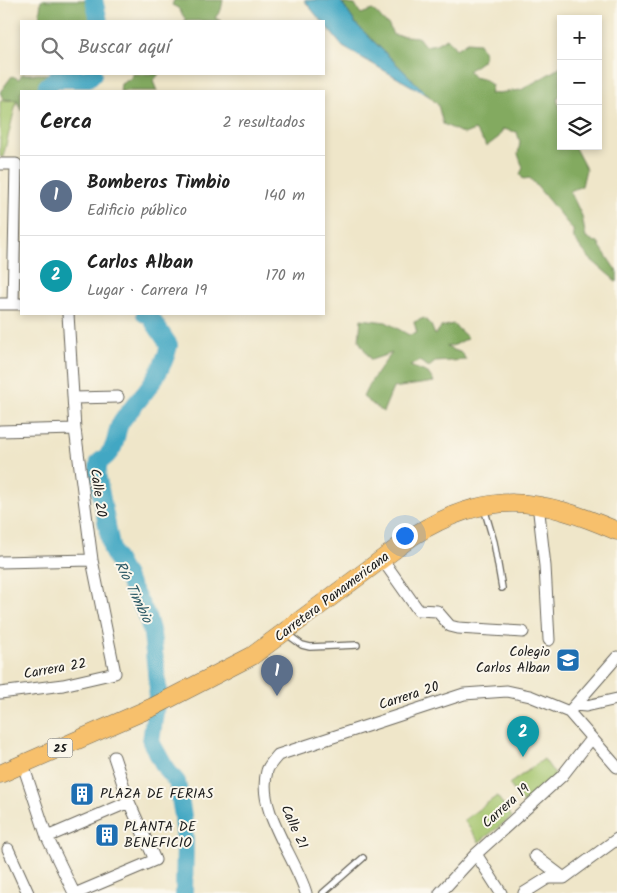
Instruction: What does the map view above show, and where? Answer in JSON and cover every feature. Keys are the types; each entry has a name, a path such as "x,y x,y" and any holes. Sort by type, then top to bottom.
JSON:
{"highway":[{"name":"Carretera Panamericana","path":"0,774 178,694 252,656 435,522 459,512 483,506 538,504 563,509 617,531"}],"street":[{"path":"0,164 16,164 17,304 0,304"},
{"name":"Calle 20","path":"68,315 75,429 92,560 115,673"},
{"path":"74,398 118,397"},
{"path":"0,431 75,429"},
{"path":"538,504 545,566 549,640"},
{"path":"382,559 418,610 437,611 450,626 458,628 523,632"},
{"path":"0,562 92,560"},
{"path":"572,709 617,657"},
{"name":"Carrera 22","path":"0,693 63,685 115,673"},
{"name":"Carrera 20","path":"267,771 278,755 296,747 464,694 507,691 572,709"},
{"path":"572,709 617,699"},
{"path":"572,709 591,739 617,767"},
{"name":"Carrera 19","path":"440,893 476,854 562,776 591,739"},
{"path":"23,765 47,837 75,893 155,860 129,802 114,757"},
{"name":"Calle 21","path":"267,771 266,800 274,822 302,878 306,893"},
{"path":"47,837 129,802"},
{"path":"524,893 537,890 548,878 564,878 617,839"},
{"path":"8,849 28,893"},
{"path":"476,854 500,893"},
{"path":"535,856 564,878"}],"lane":[{"path":"483,506 494,542 502,588"},
{"path":"285,633 302,645 310,647 357,645"},
{"path":"323,893 363,858"}],"green space":[{"path":"41,0 91,0 97,20 39,20"},
{"path":"174,0 223,0 221,10 215,18 219,20 186,20 178,8 172,5"},
{"path":"342,3 355,5 361,14 372,10 389,25 393,35 418,37 425,46 436,44 447,38 456,49 467,42 479,43 485,54 482,61 468,71 473,77 483,79 492,85 490,94 521,90 557,69 557,150 576,150 586,169 582,186 570,191 582,216 586,238 598,243 617,272 617,282 589,258 574,239 573,230 530,178 523,179 520,174 523,168 518,154 520,142 517,132 503,129 499,137 487,146 475,130 464,134 443,124 438,105 356,24"},
{"path":"21,75 53,75 44,90 20,90 20,108 17,100 3,99 0,92 12,76 19,79"},
{"path":"53,75 86,75 80,76"},
{"path":"132,75 158,75 153,81 157,90 120,90 121,84 130,79"},
{"path":"17,100 3,157 0,157 0,101"},
{"path":"424,318 431,325 435,335 441,327 453,324 468,338 455,345 446,347 462,353 466,360 435,362 429,367 419,361 410,366 428,373 434,382 393,388 383,412 363,397 372,380 392,353 371,360 359,341 361,319 386,322 409,335 417,333 414,322"},
{"path":"544,759 558,779 524,804 509,784"},
{"path":"497,796 512,817 479,842 464,820"}],"water":[{"path":"304,0 340,0 356,24 429,96 343,47 325,25 325,20 320,20"}],"waterway":[{"name":"Río Timbio","path":"94,0 99,20"},
{"name":"Río Timbio","path":"46,90 47,86 55,79 88,79 92,75"},
{"name":"Río Timbio","path":"149,315 169,345 166,356 157,375 120,424 114,445 111,451 99,462 97,474 112,551 147,616 152,634 158,689 151,742 166,769 177,782 185,842 184,893"}],"place":[{"name":"Colegio Carlos Alban","path":"568,660"},
{"name":"Bomberos Timbio","path":"277,696"},
{"name":"Carlos Alban","path":"523,757"},
{"name":"PLAZA DE FERIAS","path":"82,794"},
{"name":"PLANTA DE BENEFICIO","path":"107,835"}]}
